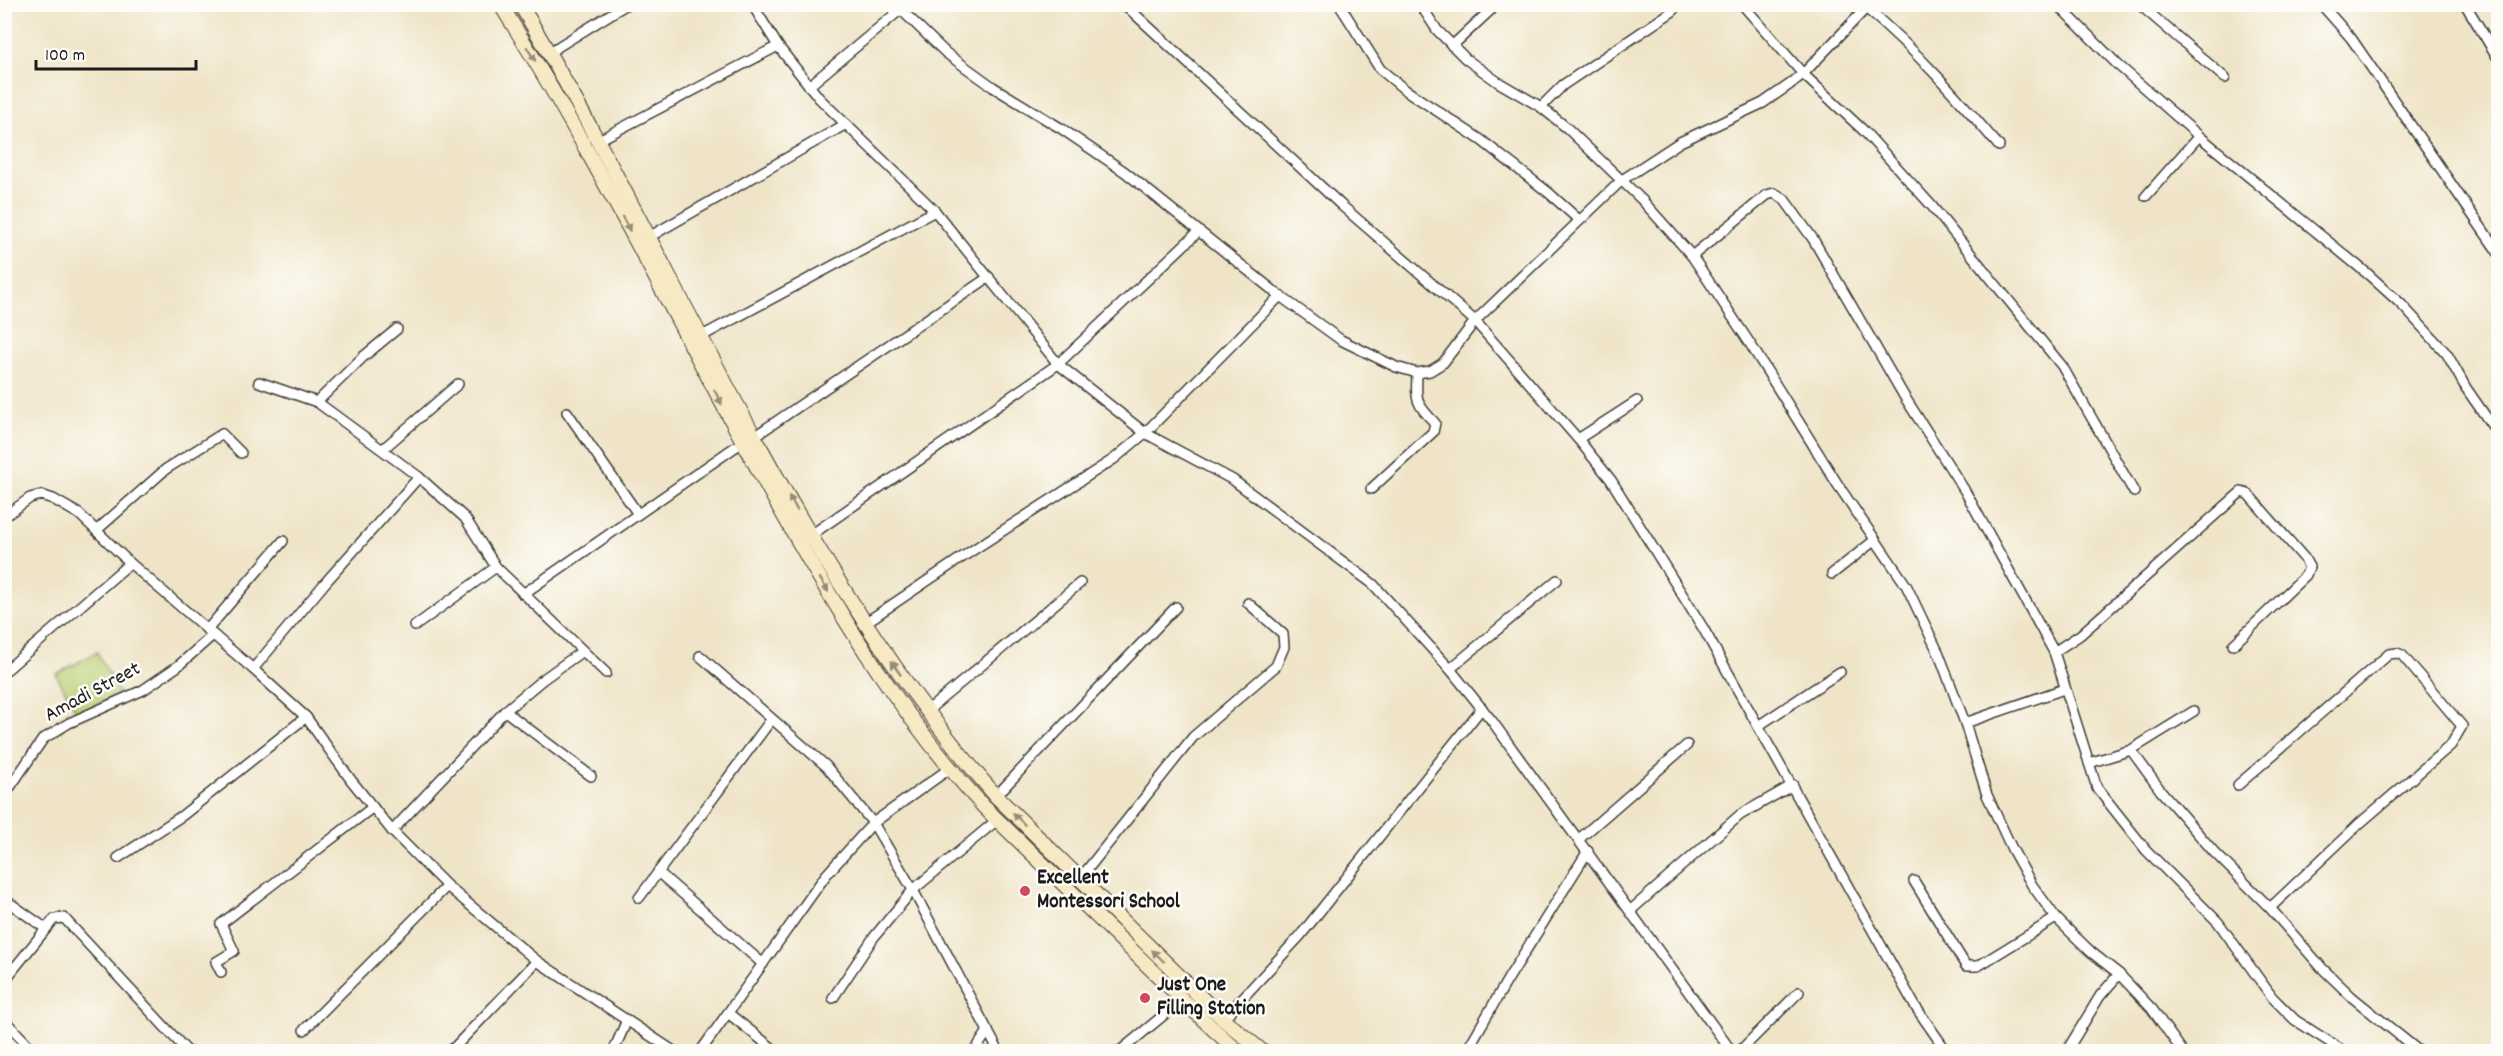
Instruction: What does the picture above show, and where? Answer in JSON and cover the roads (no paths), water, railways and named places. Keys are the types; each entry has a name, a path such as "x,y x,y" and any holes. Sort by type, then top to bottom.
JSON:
{"main road":[{"path":"500,4 569,116 741,443 854,635 903,708 949,769 997,820 1182,1000 1239,1052"},
{"path":"520,4 811,535 865,623 927,711 964,760 996,796 1223,1019 1263,1052"}],"street":[{"path":"548,53 627,4"},
{"path":"752,4 778,46 809,86 935,211 1058,364 1145,434 1233,480 1372,584 1482,708 1579,838 1732,1052"},
{"path":"1124,4 1341,205 1475,321 1578,439 1617,490 1703,628 1915,1006 1947,1052"},
{"path":"1339,4 1380,69 1404,89 1481,140 1550,193 1579,220"},
{"path":"1420,4 1437,30 1452,46 1498,82 1541,107 1567,128 1622,180 1692,256 1911,596 1939,654 1965,723 1987,795 2032,885 2056,918 2091,952 2119,974 2152,1009 2183,1052"},
{"path":"1452,46 1497,4"},
{"path":"1742,4 1803,74 1864,131 1923,197 2062,366 2134,492"},
{"path":"2057,4 2118,65 2199,136 2369,275 2401,304 2447,354 2466,388 2499,434"},
{"path":"2139,4 2225,78"},
{"path":"2321,4 2351,38 2499,252"},
{"path":"2465,4 2499,58"},
{"path":"809,86 898,7 946,53 993,87 1062,129 1125,172 1280,296 1341,340 1396,367 1417,373 1430,370 1443,363 1475,321 1622,180 1680,142 1763,103 1803,74 1868,7 1940,77 1999,146"},
{"path":"1541,107 1563,85 1673,11"},
{"path":"597,141 778,46"},
{"path":"649,237 846,124"},
{"path":"2146,196 2199,136"},
{"path":"1692,256 1767,195 1774,193 1784,198 1813,239 1904,396 1965,491 2054,652 2097,788 2146,850 2218,922 2272,997 2295,1020 2345,1052"},
{"path":"702,336 935,211"},
{"path":"811,535 1058,364 1199,231"},
{"path":"755,436 988,277"},
{"path":"865,623 982,543 1114,459 1145,434 1280,296"},
{"path":"317,402 363,357 397,329"},
{"path":"1371,489 1433,432 1435,423 1419,406 1416,398 1417,373"},
{"path":"259,382 317,402 419,477 465,518 496,567 606,674"},
{"path":"383,449 458,384"},
{"path":"1578,439 1637,401"},
{"path":"567,412 638,514"},
{"path":"97,530 166,469 222,434 241,453"},
{"path":"523,594 741,443"},
{"path":"253,669 419,477"},
{"path":"2054,652 2080,635 2241,492 2248,494 2304,558 2309,567 2306,575 2234,645"},
{"path":"4,517 30,498 41,495 79,514 130,563 306,717 392,831 447,886 537,961 675,1052"},
{"path":"1832,574 1875,540"},
{"name":"Amadi Street","path":"4,796 44,740 69,723 142,690 178,666 210,633 283,541"},
{"path":"4,672 130,563"},
{"path":"415,626 496,567"},
{"path":"1449,669 1557,580"},
{"path":"927,711 1080,583"},
{"path":"1079,880 1193,737 1276,666 1284,647 1283,634 1248,603"},
{"path":"996,796 1176,607"},
{"path":"392,831 505,711 581,652"},
{"path":"2238,785 2389,654 2397,653 2402,656 2462,726 2451,745 2359,824 2270,908"},
{"path":"700,656 826,766 873,823 913,890 999,1052"},
{"path":"1758,726 1840,672"},
{"path":"1965,723 2000,709 2064,689"},
{"path":"1223,1019 1300,936 1482,708"},
{"path":"505,711 591,776"},
{"path":"2089,763 2131,750 2194,711"},
{"path":"118,858 183,815 306,717"},
{"path":"639,898 771,720"},
{"path":"1579,838 1687,745"},
{"path":"2131,750 2176,809 2214,852 2270,908 2352,997 2420,1052"},
{"path":"700,1052 826,875 873,823 949,769"},
{"path":"1631,910 1740,815 1792,785"},
{"path":"221,972 216,962 234,951 221,924 373,807"},
{"path":"833,998 874,937 913,890 997,820"},
{"path":"1466,1052 1508,979 1588,851"},
{"path":"658,873 763,964"},
{"path":"1914,881 1966,966 1978,966 2056,918"},
{"path":"304,1030 447,886"},
{"path":"4,899 45,928"},
{"path":"4,981 45,928 54,919 64,918 188,1052"},
{"path":"450,1052 537,961"},
{"path":"2067,1052 2100,996 2119,974"},
{"path":"1738,1052 1799,992"},
{"path":"1119,1052 1182,1000"},
{"path":"728,1013 777,1052"},
{"path":"4,1020 29,1049"},
{"path":"613,1052 627,1020"},
{"path":"974,1052 988,1031"}],"place":[{"name":"Excellent Montessori School","path":"1025,891"},
{"name":"Just One Filling Station","path":"1145,998"}]}
